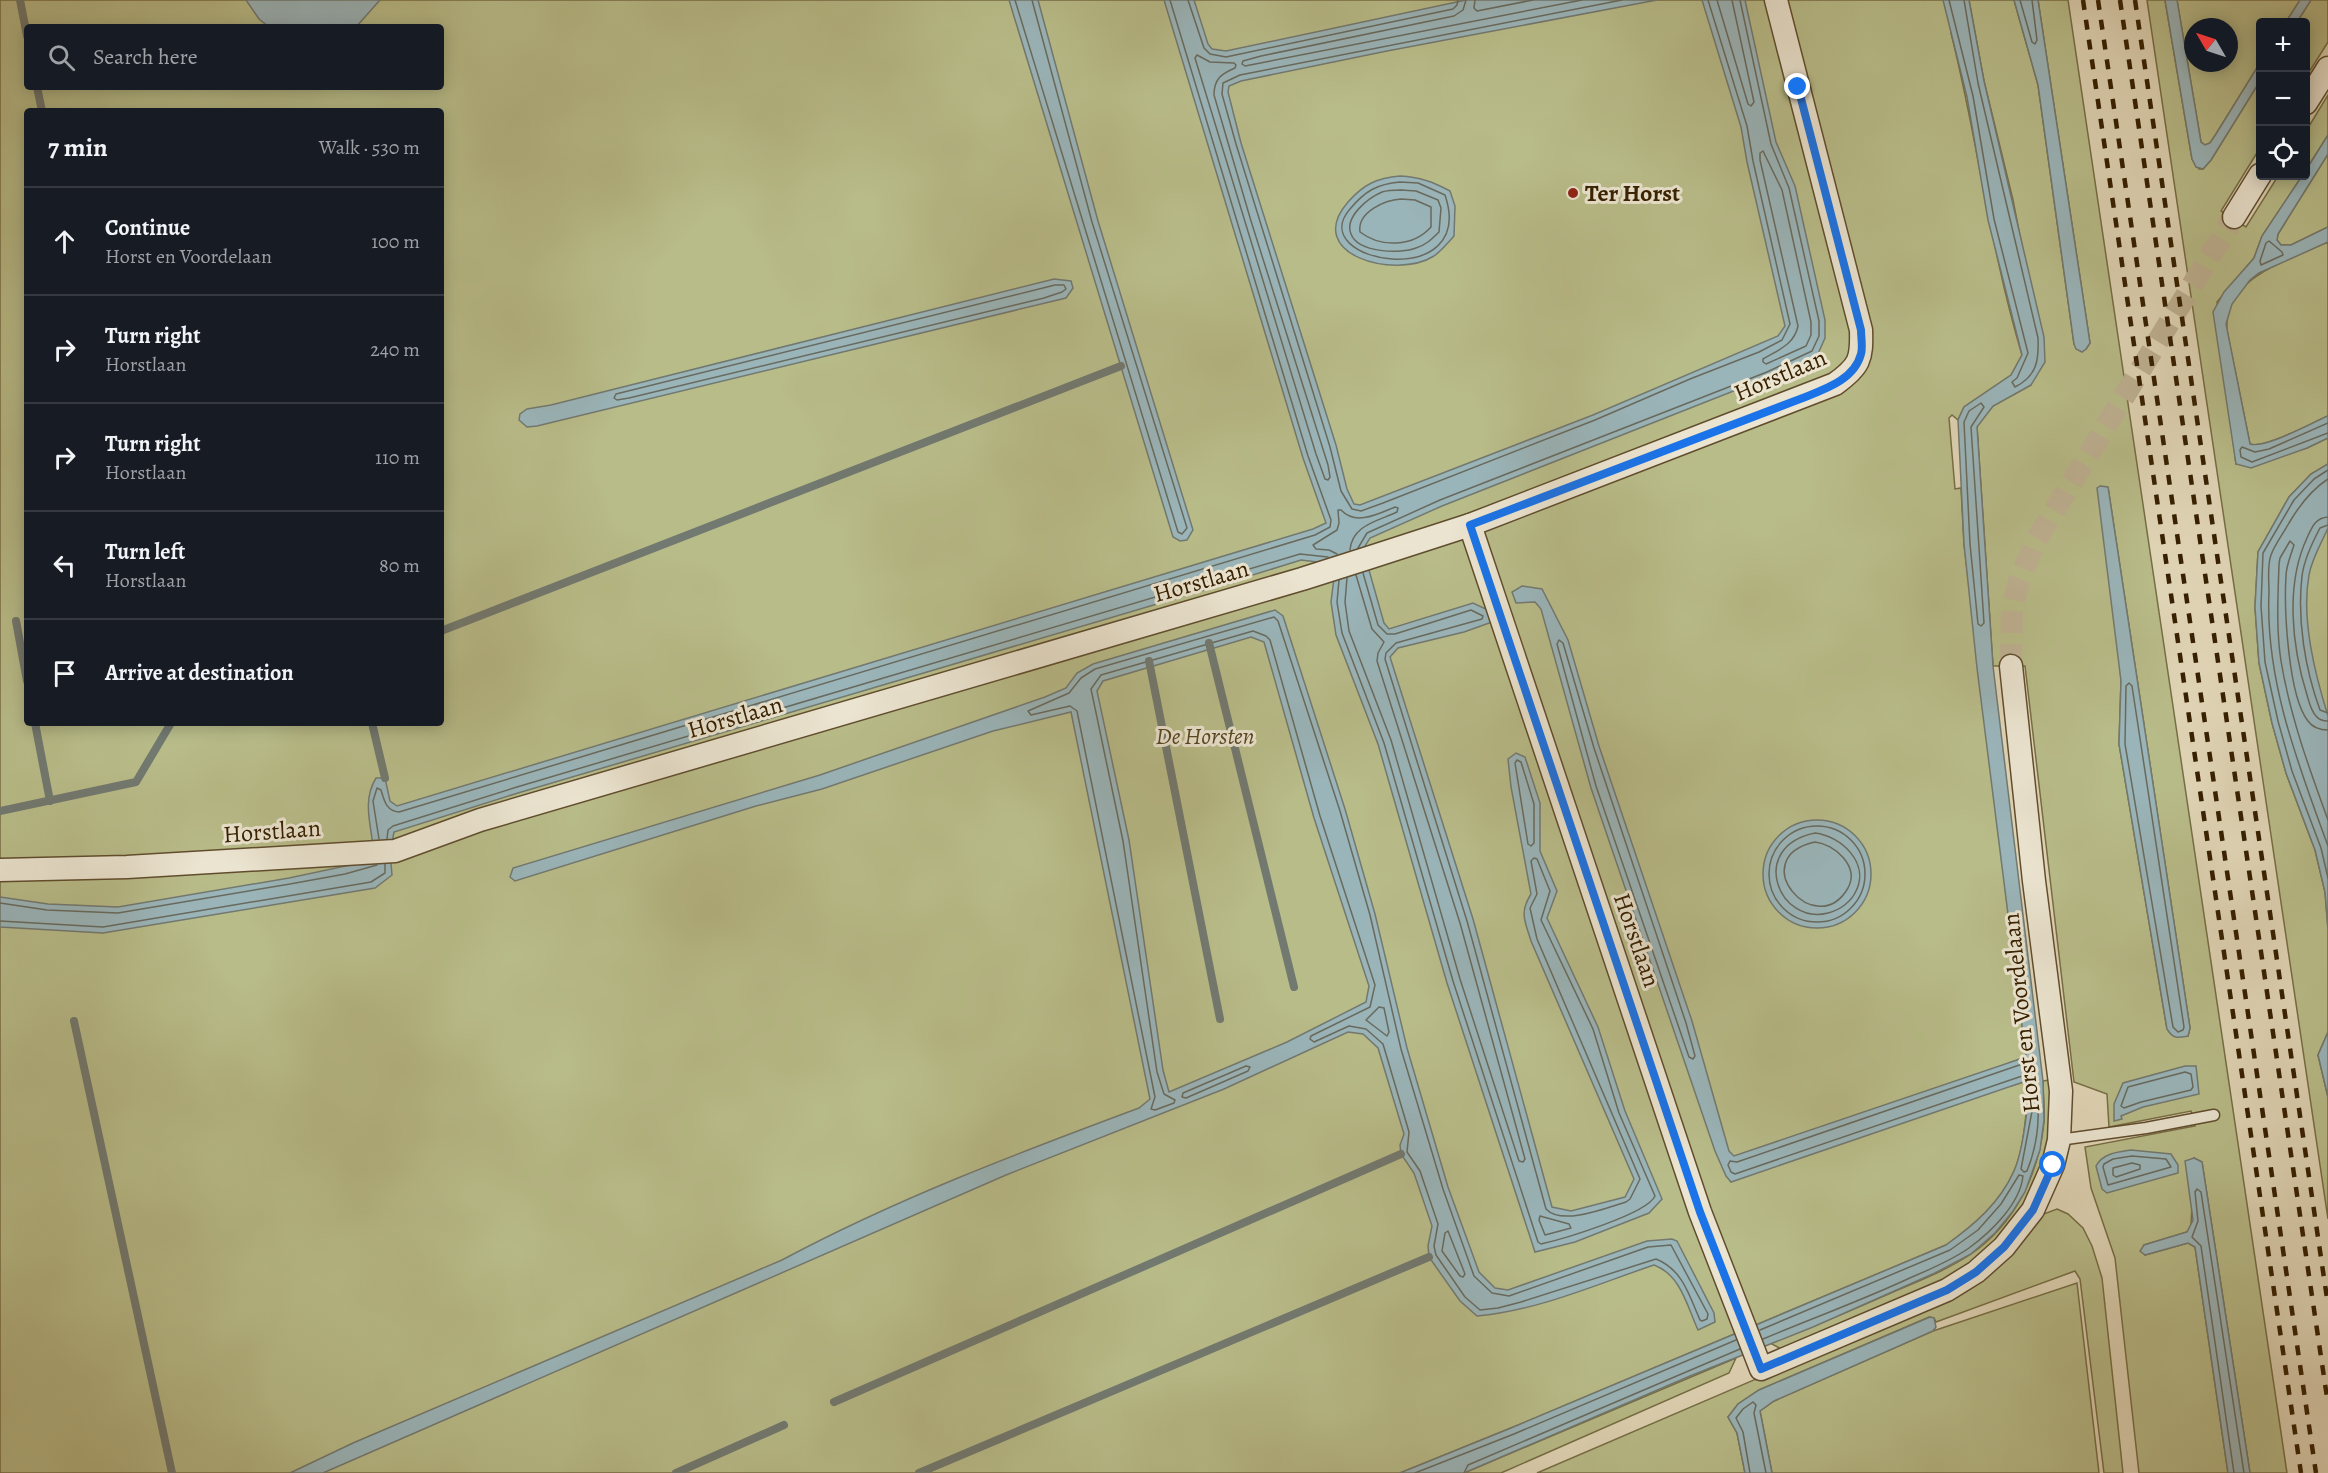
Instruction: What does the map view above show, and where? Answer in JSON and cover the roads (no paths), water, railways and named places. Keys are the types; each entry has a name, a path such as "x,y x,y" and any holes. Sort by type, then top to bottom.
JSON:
{"street":[{"name":"Horstlaan","path":"0,870 127,867 395,851 480,820 1327,571 1470,525 1835,384 1851,373 1862,354 1861,330 1776,0"},
{"path":"2310,97 2328,68"},
{"path":"2234,217 2257,180"},
{"name":"Horstlaan","path":"1470,525 1700,1212 1759,1365"},
{"name":"Horst en Voordelaan","path":"1759,1365 1947,1290 1976,1272 2004,1247 2033,1210 2053,1165 2059,1140 2061,1091 2011,666"}],"lane":[{"path":"2059,1140 2146,1128 2214,1114"}],"water":[{"path":"246,0 380,0 359,24 265,24"},
{"path":"1009,0 1038,0 1098,221 1193,530 1187,540 1180,541 1173,537"},
{"path":"1164,0 1194,0 1208,44 1212,49 1226,51 1466,0 1657,0 1387,51 1241,81 1229,86 1228,92 1241,143 1336,445 1347,489 1354,504 1360,505 1593,415 1778,336 1785,326 1741,127 1702,0 1745,0 1776,142 1795,186 1825,320 1825,338 1817,356 1442,506 1370,538 1363,549 1384,623 1389,629 1473,603 1488,610 1492,622 1464,632 1398,648 1390,657 1473,919 1552,1207 1571,1211 1625,1197 1634,1179 1531,941 1525,922 1525,907 1531,894 1508,759 1516,753 1525,757 1540,803 1540,851 1557,891 1547,918 1598,1027 1625,1111 1662,1199 1649,1213 1575,1242 1535,1252 1447,983 1378,744 1336,635 1331,602 1334,578 1325,563 1301,560 394,832 390,852 392,875 375,888 103,933 0,927 0,897 48,904 118,907 289,878 374,860 368,808 371,788 376,778 385,778 390,801 397,806 1313,529 1326,523 1303,458"},
{"path":"1943,0 1969,0 1984,81 2044,337 2045,362 2031,385 1993,406 1977,427 1993,666 2043,1081 2044,1120 2040,1150 2025,1192 1995,1233 1971,1254 1935,1273 1813,1327 1690,1376 1464,1473 1400,1473 1946,1245 1966,1230 1994,1203 2014,1171 2025,1126 2029,1080 1731,1182 1715,1151 1591,788 1541,609 1535,602 1516,603 1512,592 1522,586 1542,589 1568,640 1599,746 1692,1021 1729,1151 1734,1156 2026,1057 1977,668 1964,544 1958,420 1964,407 2011,375 2022,355 1988,220 1967,97"},
{"path":"2014,0 2038,0 2090,343 2082,352 2076,349 2074,344 2038,85"},
{"path":"2165,0 2177,0 2184,41 2184,72 2189,72 2201,142 2205,145 2210,143 2256,69 2256,87 2211,160 2203,169 2196,167 2192,159"},
{"path":"2300,0 2311,0 2300,18 2289,18"},
{"path":"2328,135 2328,154 2278,234 2277,240 2281,245 2291,245 2328,227 2328,242 2259,273 2250,280 2232,304 2226,324 2250,444 2266,443 2328,416 2328,438 2251,468 2236,464 2213,312 2224,292 2254,258 2262,236 2299,180 2310,180 2310,164"},
{"path":"1400,176 1426,180 1450,191 1455,206 1454,236 1434,256 1418,263 1398,265 1378,263 1360,258 1345,249 1337,236 1337,221 1348,202 1365,186 1384,178"},
{"path":"1054,279 1071,281 1073,288 1066,298 537,426 527,427 519,420 520,414 527,409 551,405"},
{"path":"2328,464 2328,528 2310,569 2307,610 2314,665 2328,716 2328,929 2325,892 2315,850 2286,773 2272,723 2259,663 2255,607 2258,552 2289,497 2311,474"},
{"path":"2108,487 2190,1028 2188,1036 2184,1037 2173,1036 2167,1029 2119,744 2121,681 2097,488"},
{"path":"1275,610 1283,616 1345,809 1375,914 1407,1048 1448,1187 1479,1272 1495,1288 1508,1290 1647,1241 1672,1239 1677,1241 1714,1313 1715,1322 1698,1330 1677,1284 1671,1276 1654,1265 1544,1303 1477,1316 1460,1301 1429,1257 1428,1246 1432,1226 1414,1173 1401,1154 1400,1145 1404,1134 1378,1048 1363,1034 1348,1032 1224,1089 1006,1175 323,1473 290,1473 353,1443 782,1260 913,1197 1139,1108 1150,1099 1071,712 993,731 822,789 756,806 515,881 510,877 513,868 820,775 1045,697 1066,688 1077,673 1093,664","holes":["1251,637 1264,642 1314,818 1369,986 1366,1002 1287,1042 1169,1092 1163,1070 1129,840 1097,691 1103,681"]},
{"path":"1817,820 1838,824 1855,836 1867,853 1871,874 1867,895 1855,912 1838,924 1817,928 1796,924 1779,912 1767,895 1763,874 1767,853 1779,836 1796,824"},
{"path":"2328,1032 2328,1097 2318,1055"},
{"path":"2185,1066 2196,1066 2199,1094 2143,1107 2114,1121 2114,1104 2123,1083"},
{"path":"2131,1150 2171,1154 2178,1165 2178,1173 2107,1193 2102,1189 2096,1166 2107,1156"},
{"path":"2194,1158 2202,1162 2250,1473 2228,1473 2195,1247 2188,1243 2145,1255 2140,1251 2144,1245 2187,1232 2193,1220 2185,1161"},
{"path":"1930,1317 1934,1318 1936,1327 1933,1331 1774,1401 1760,1411 1772,1473 1745,1473 1737,1433 1728,1417 1738,1404 1759,1390"}],"waterway":[{"path":"20,0 25,24"},
{"path":"38,90 41,108"},
{"path":"444,630 1121,366"},
{"path":"16,621 24,665"},
{"path":"1209,643 1294,987"},
{"path":"1149,661 1220,1019"},
{"path":"36,726 50,801"},
{"path":"0,811 136,782 169,726"},
{"path":"373,726 385,778"},
{"path":"74,1021 172,1473"},
{"path":"834,1402 1401,1154"},
{"path":"919,1473 1429,1257"},
{"path":"676,1473 784,1425"}],"tunnel":[{"path":"2011,666 2012,610 2019,581 2035,542 2234,217"}],"railway":[{"path":"2083,0 2301,1473"},
{"path":"2098,0 2316,1473"},
{"path":"2120,0 2328,1404"},
{"path":"2135,0 2328,1305"}],"place":[{"name":"Ter Horst","path":"1573,193"}],"park label":[{"name":"De Horsten","path":"1205,736"}]}
